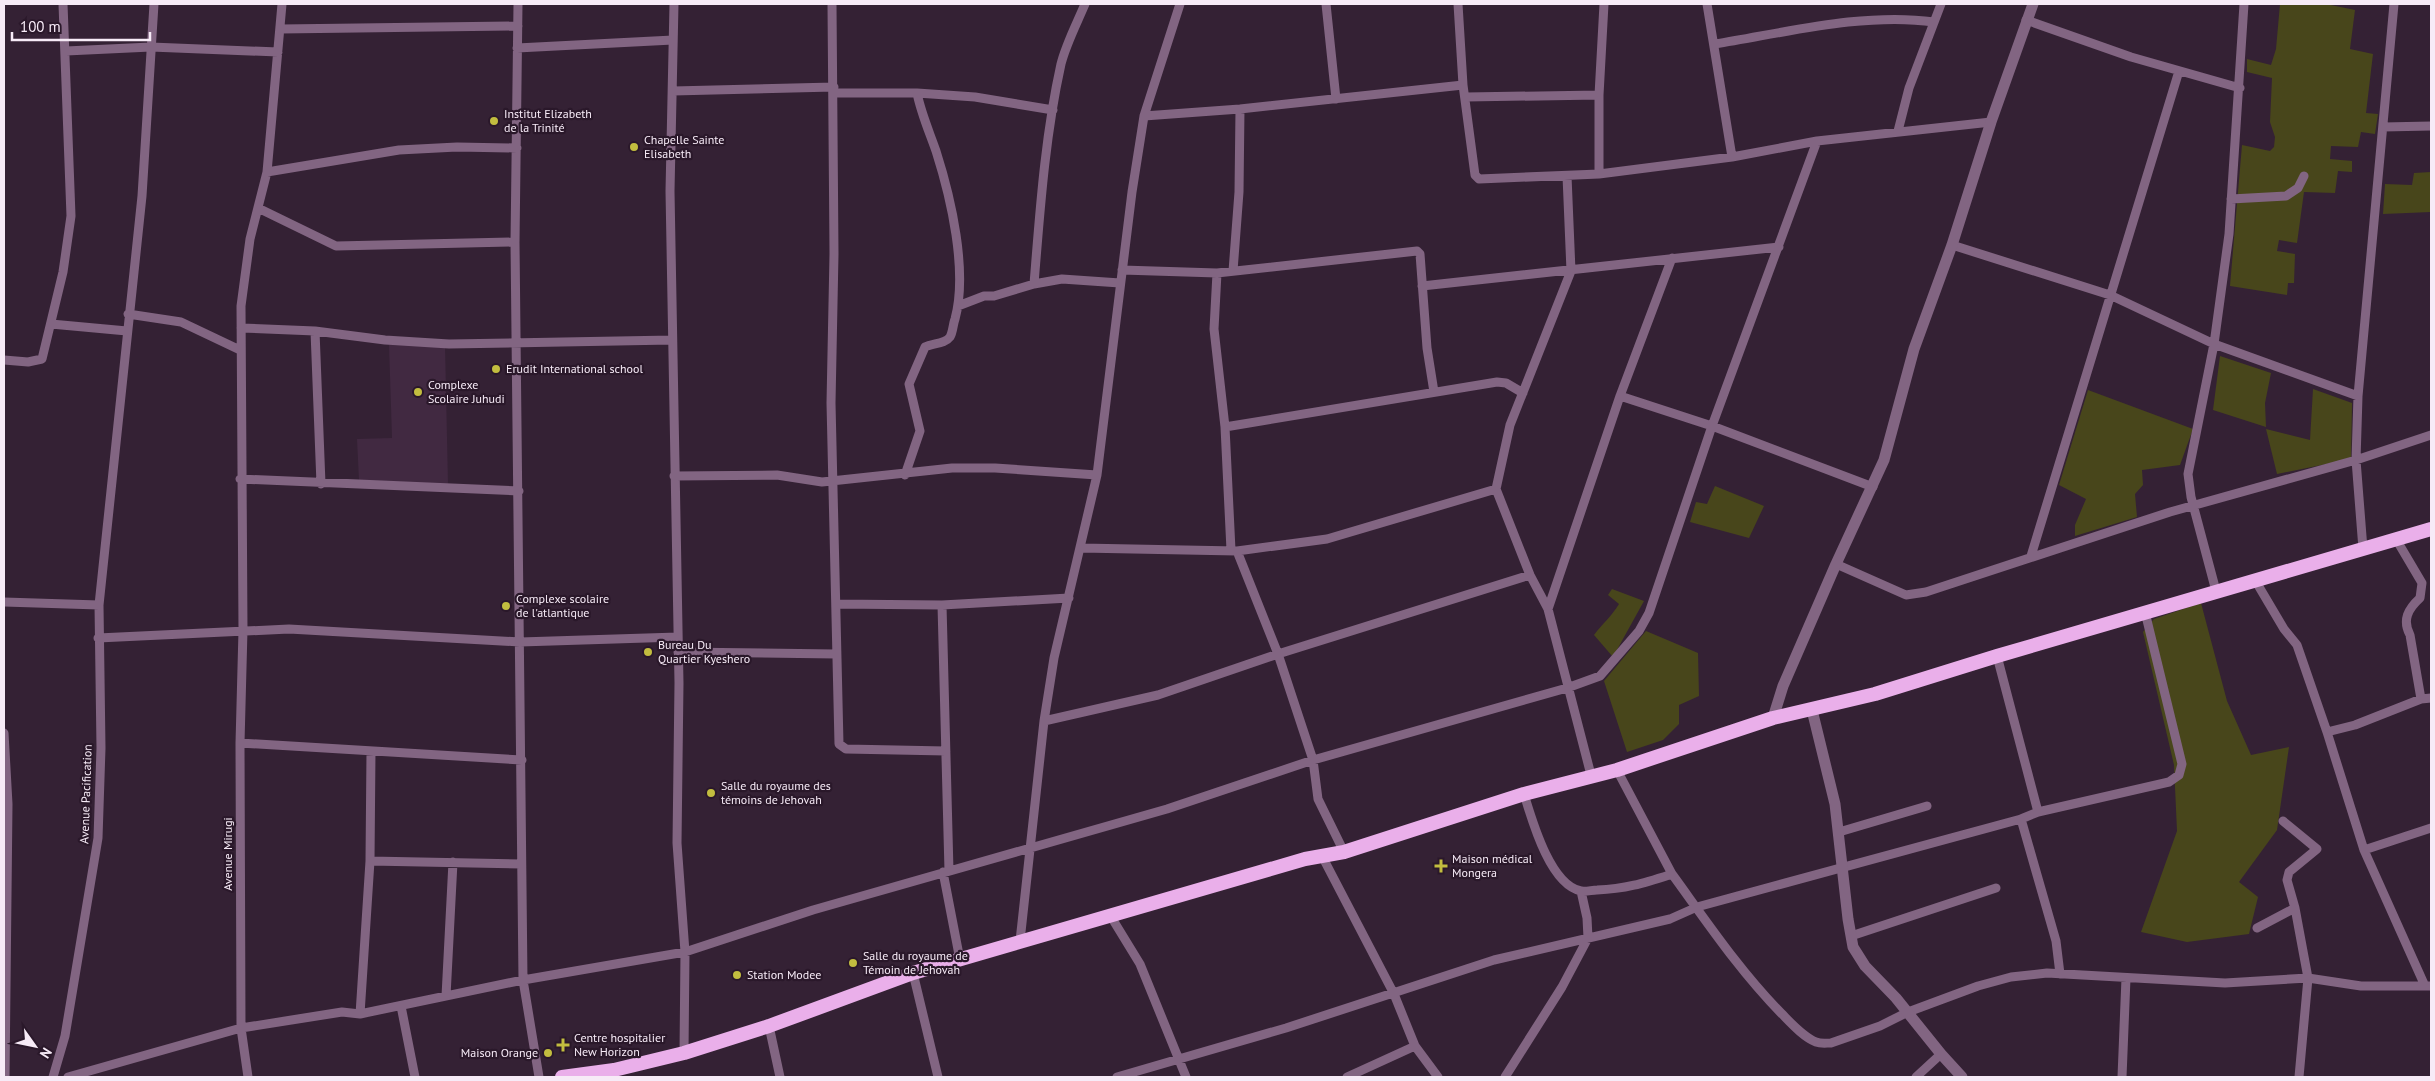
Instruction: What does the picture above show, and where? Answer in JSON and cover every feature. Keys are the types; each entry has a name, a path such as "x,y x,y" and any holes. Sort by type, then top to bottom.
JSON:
{"highway":[{"path":"562,1077 615,1074 769,1026 913,973 1110,915 1322,856 1344,852 1524,794 1591,775 1617,770 1773,718 1875,694 2145,612 2431,529"}],"street":[{"path":"4,360 28,362 42,360 66,254 71,216 63,4"},
{"name":"Avenue Pacification","path":"53,1077 65,1036 98,838 101,748 99,605 122,402 128,314 142,196 154,4"},
{"name":"Avenue Mirugi","path":"248,1077 241,1028 240,743 243,630 240,350 244,271 267,172 282,4"},
{"path":"518,4 515,242 523,980 539,1077"},
{"path":"674,4 670,191 678,637 677,843 685,952 684,1053"},
{"path":"832,4 834,90 831,403 839,744 842,748 946,751"},
{"path":"1034,284 1042,196 1053,110 1063,59 1085,4"},
{"path":"1020,941 1044,721 1054,658 1097,475 1120,283 1144,116 1180,4"},
{"path":"1326,4 1336,99"},
{"path":"1458,4 1463,86 1476,177 1482,179 1599,174 1732,157 1817,141 1990,122"},
{"path":"1599,174 1599,95 1604,4"},
{"path":"1707,4 1732,157"},
{"path":"1898,131 1909,88 1941,4"},
{"path":"1773,718 1783,686 1872,487 1890,441 1914,349 1952,245 1990,122 2033,4"},
{"path":"2216,591 2194,506 2188,474 2214,344 2231,199 2240,88 2244,4"},
{"path":"2364,549 2356,460 2358,396 2394,4"},
{"path":"1715,44 1869,21 1916,19 1934,22"},
{"path":"2026,20 2131,57 2240,88"},
{"path":"281,29 518,26"},
{"path":"517,48 673,40"},
{"path":"66,51 151,47 278,52"},
{"path":"2031,556 2179,71"},
{"path":"1144,116 1240,109 1463,86"},
{"path":"672,91 834,90 917,93 975,97 1053,110"},
{"path":"905,475 920,431 909,384 925,347 949,337 958,306 960,263 949,204 936,151 921,111 917,93"},
{"path":"1466,97 1599,95"},
{"path":"1233,271 1239,192 1240,109"},
{"path":"2382,127 2431,126"},
{"path":"68,1077 241,1028 342,1012 360,1014 523,980 685,952 813,910 1167,809 1313,760 1567,688 1600,676 1640,631 1649,614 1712,426 1817,141"},
{"path":"267,172 399,150 457,147 517,148"},
{"path":"1567,176 1571,271 1505,442 1496,489 1530,575 1548,609 1591,775"},
{"path":"2231,199 2286,196 2298,188 2304,176"},
{"path":"258,208 336,246 515,242"},
{"path":"1952,245 2110,296 2214,344 2358,396"},
{"path":"1422,286 1779,248"},
{"path":"1122,270 1217,273 1417,251 1420,254 1427,348 1434,392"},
{"path":"1548,609 1620,396 1672,258"},
{"path":"1217,273 1214,329 1225,426 1234,551 1278,654 1313,760 1318,799 1344,852"},
{"path":"958,306 984,296 1003,294 1034,284 1069,279 1120,283"},
{"path":"128,314 181,322 240,350"},
{"path":"51,324 127,331"},
{"path":"241,328 315,331 384,340 449,344 672,340"},
{"path":"315,331 321,484"},
{"path":"1225,426 1497,382 1506,383 1523,393"},
{"path":"1620,396 1712,426 1872,487"},
{"path":"1836,564 1906,595 1926,592 2031,556 2194,506 2356,460 2431,435"},
{"path":"674,476 777,475 822,482 905,475 952,468 995,468 1097,475"},
{"path":"240,479 321,484 518,491"},
{"path":"1080,548 1234,551 1348,534 1496,489"},
{"path":"2396,539 2422,582 2420,598 2410,608 2407,618 2407,628 2410,635 2421,699"},
{"path":"1044,721 1158,695 1278,654 1530,575"},
{"path":"1617,770 1672,874 1730,955 1791,1023 1814,1041 1831,1043 1880,1026 1908,1012 1978,986 2011,977 2060,974 2225,983 2308,978 2361,986 2428,986 2364,850 2297,645 2284,629 2255,580"},
{"path":"836,604 942,604 1069,598"},
{"path":"4,602 99,605"},
{"path":"942,604 946,751 946,872 960,960"},
{"path":"1117,1077 1286,1028 1494,960 1670,919 1697,908 2021,820 2038,812 2169,782 2179,775 2182,764 2145,612"},
{"path":"98,638 289,629 520,642 678,637"},
{"path":"678,652 836,654"},
{"path":"1997,656 2038,812"},
{"path":"2327,732 2355,725 2421,699 2431,698"},
{"path":"1812,710 1835,804 1851,936 1854,947 1865,966 1908,1012 1940,1054 1962,1077"},
{"path":"4,733 8,804 5,1077"},
{"path":"240,743 522,760"},
{"path":"360,1014 362,960 370,861 371,751"},
{"path":"1524,794 1544,854 1565,881 1581,891 1627,888 1672,874"},
{"path":"1839,832 1927,806"},
{"path":"2021,820 2056,941 2060,974"},
{"path":"2283,821 2317,849 2288,872 2287,880 2295,908 2308,978 2299,1077"},
{"path":"2364,850 2431,828"},
{"path":"1322,856 1394,994 1415,1046 1434,1076"},
{"path":"370,861 521,864"},
{"path":"446,996 453,862"},
{"path":"1851,936 1996,888"},
{"path":"1505,1077 1562,987 1588,938 1587,918 1581,891"},
{"path":"2257,928 2295,908"},
{"path":"1110,915 1140,964 1186,1077"},
{"path":"913,973 938,1077"},
{"path":"2122,1077 2126,978"},
{"path":"402,1006 415,1077"},
{"path":"769,1026 780,1077"},
{"path":"1347,1077 1415,1046"},
{"path":"1916,1077 1940,1054"}],"shaded area":[{"path":"2280,4 2326,4 2355,10 2350,49 2373,54 2366,113 2378,114 2375,134 2361,132 2358,147 2331,146 2330,159 2352,161 2352,172 2338,171 2335,193 2304,192 2297,243 2279,240 2277,251 2295,254 2294,283 2288,283 2287,295 2230,286 2242,145 2270,151 2274,147 2275,137 2270,122 2272,78 2247,72 2247,59 2271,65 2276,49"},
{"path":"2431,172 2431,212 2383,214 2385,184 2412,185 2414,173"},
{"name":"Complexe Scolaire Juhudi","path":"389,345 445,345 448,484 359,480 357,439 392,438"},
{"path":"2220,356 2271,373 2265,403 2266,427 2213,410"},
{"path":"2313,389 2352,403 2351,459 2277,474 2266,429 2310,440"},
{"path":"2088,390 2193,429 2180,465 2142,470 2143,485 2135,494 2137,517 2075,536 2075,525 2086,499 2059,485"},
{"path":"1715,486 1764,506 1749,538 1690,522 1696,502 1707,504"},
{"path":"1612,589 1644,601 1613,657 1594,635 1619,604 1608,595"},
{"path":"2201,603 2227,701 2251,755 2289,747 2277,830 2239,882 2258,897 2249,934 2187,942 2141,932 2177,831 2174,765 2143,632 2154,619"},
{"path":"1646,631 1698,653 1699,696 1679,705 1679,724 1663,740 1627,752 1604,681"}],"place":[{"name":"Institut Elizabeth de la Trinité","path":"494,121"},
{"name":"Chapelle Sainte Elisabeth","path":"634,147"},
{"name":"Erudit International school","path":"496,369"},
{"name":"Complexe Scolaire Juhudi","path":"418,392"},
{"name":"Complexe scolaire de l'atlantique","path":"506,606"},
{"name":"Bureau Du Quartier Kyeshero","path":"648,652"},
{"name":"Salle du royaume des témoins de Jehovah","path":"711,793"},
{"name":"Maison médical Mongera","path":"1441,866"},
{"name":"Salle du royaume de Témoin de Jehovah","path":"853,963"},
{"name":"Station Modee","path":"737,975"},
{"name":"Centre hospitalier New Horizon","path":"563,1045"},
{"name":"Maison Orange","path":"548,1053"}]}
